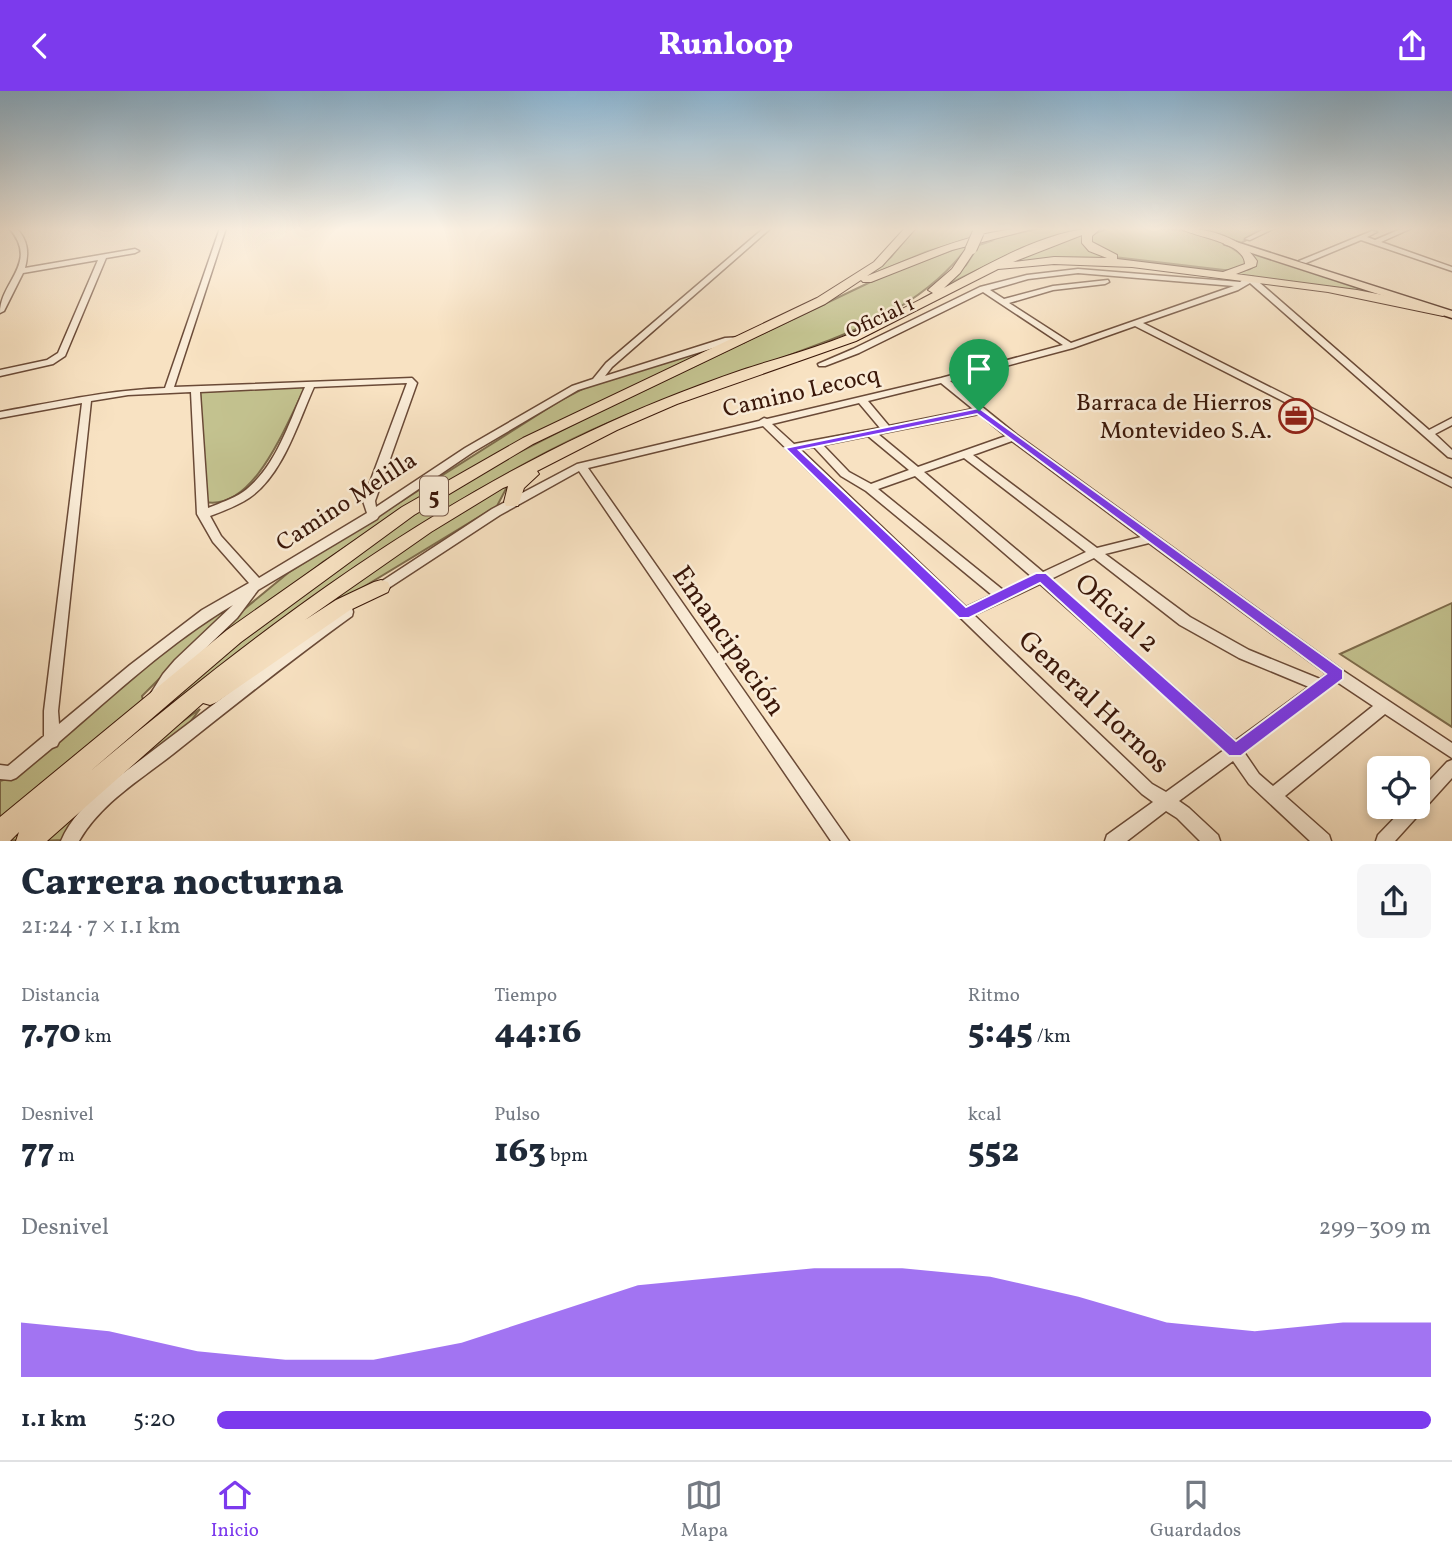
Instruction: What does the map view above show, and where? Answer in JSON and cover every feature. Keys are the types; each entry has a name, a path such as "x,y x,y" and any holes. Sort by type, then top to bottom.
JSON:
{"highway":[{"name":"5","path":"0,833 154,701 244,629 408,511 528,441 821,301 879,263"},
{"path":"821,301 908,263"},
{"name":"5","path":"28,841 120,759 263,641 387,553 495,486 615,426 731,379 841,342 907,310 956,271 961,263"},
{"path":"907,310 1000,263"},
{"path":"976,275 1031,263"},
{"path":"1096,263 1363,293 1448,314"},
{"path":"1154,263 1236,271 1251,263"},
{"path":"519,494 538,469 603,436 615,426"},
{"path":"120,759 139,749 343,604 381,587"}],"main road":[{"path":"1293,263 1448,314"}],"street":[{"path":"0,311 21,263"},
{"path":"20,271 67,263"},
{"path":"0,373 57,359 100,263"},
{"path":"169,389 211,263"},
{"name":"Camino Melilla","path":"597,379 609,365 727,263"},
{"path":"1435,263 1452,269"},
{"path":"1078,271 1090,283"},
{"name":"Oficial 1","path":"822,364 983,289 1034,275 1078,271 1246,281"},
{"path":"1246,281 1452,456"},
{"name":"Camino Lecocq","path":"69,841 87,815 116,790 272,666 381,587 519,494 581,466 943,380 1070,346 1246,281"},
{"path":"1002,302 1046,289 1105,282"},
{"path":"983,289 1070,346"},
{"path":"1136,323 1452,484"},
{"name":"Camino Melilla","path":"154,701 166,680 239,609 256,583 373,516 469,450 564,394 597,379 725,341 741,340"},
{"path":"0,415 87,398 169,389 409,380 412,383 369,501 373,516"},
{"path":"943,380 979,411 1337,674 1452,751"},
{"path":"203,514 245,496 258,485 270,469 311,384"},
{"path":"6,773 52,741 167,643 256,583 217,539 203,514 195,389"},
{"path":"52,741 52,697 87,398"},
{"path":"861,399 886,429"},
{"path":"791,448 979,411"},
{"name":"General Hornos","path":"764,421 1147,789 1212,841"},
{"path":"1427,434 1452,421"},
{"name":"Oficial 2","path":"870,432 1041,577 1235,751 1254,779 1323,841"},
{"path":"870,488 1013,436"},
{"path":"816,443 845,474 870,488 1002,596"},
{"path":"965,454 1198,630 1244,654 1322,686"},
{"name":"Emancipación","path":"581,466 841,841"},
{"path":"964,614 1094,553 1152,538"},
{"path":"1113,841 1337,674"},
{"path":"1273,796 1384,706"},
{"path":"1430,790 1452,767"},
{"path":"1384,841 1404,819"}],"shaded area":[{"path":"884,263 900,263 866,277"},
{"path":"918,263 953,263 905,304 857,329 591,430 478,490 416,528 298,611 185,701 19,840 1,841 166,698 397,525 506,459 584,419 883,276"},
{"path":"992,263 943,287 966,265"},
{"path":"1008,263 1052,263 1001,266"},
{"path":"1126,263 1150,263 1232,273 1250,269 1256,263 1287,263 1396,298"},
{"path":"1165,263 1247,263 1234,270"},
{"path":"720,345 418,499 323,562 192,662 231,620 288,573 561,400 592,384"},
{"path":"306,386 279,441 254,479 239,493 223,501 205,502 200,392"},
{"path":"508,485 497,506 276,640 437,526"},
{"path":"244,594 142,696 143,700 0,823 0,781 16,776 188,631"},
{"path":"1452,603 1452,727 1340,654"},
{"path":"200,709 187,726 62,840 41,841 166,733"}],"place":[{"name":"Barraca de Hierros Montevideo S.A.","path":"1296,416"}],"route":[{"path":"979,411 1337,674 1235,751 1041,577 964,614 791,448 979,411"}]}
